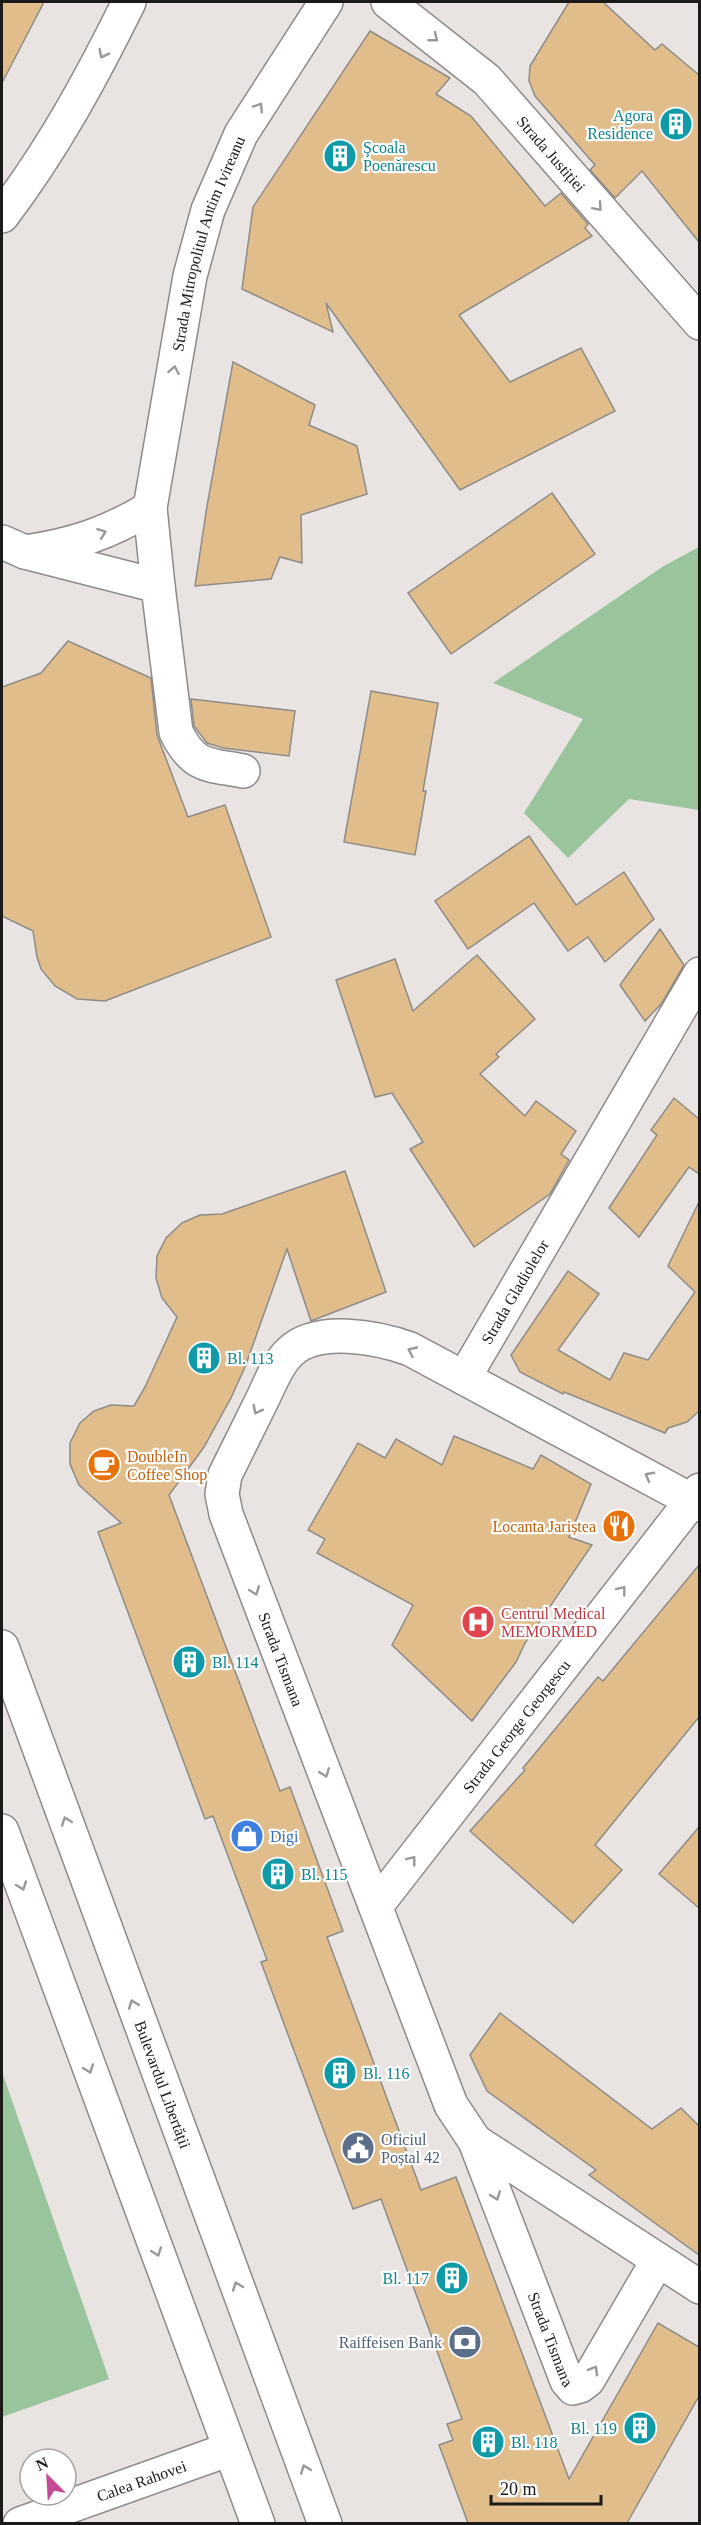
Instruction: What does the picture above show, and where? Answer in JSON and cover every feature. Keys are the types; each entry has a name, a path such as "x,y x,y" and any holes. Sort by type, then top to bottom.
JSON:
{"street":[{"path":"2,216 30,179 82,96 129,2"},
{"name":"Strada Mitropolitul Antim Ivireanu","path":"243,771 199,763 184,749 176,732 150,508 190,276 207,210 241,134 326,2"},
{"name":"Strada Justiției","path":"388,2 487,80 699,323"},
{"path":"13,547 66,546 119,526 150,508"},
{"path":"13,547 158,586"},
{"name":"Strada Gladiolelor","path":"464,1378 699,974"},
{"name":"Strada Tismana","path":"464,1378 396,1344 332,1335 307,1341 289,1353 280,1365 225,1475 222,1494 226,1514 443,2088 457,2115 475,2141 567,2381 573,2388 588,2380 658,2260"},
{"path":"464,1378 697,1498"},
{"name":"Strada George Georgescu","path":"376,1906 697,1498"},
{"name":"Bulevardul Libertății","path":"2,1647 325,2523"},
{"path":"2,1832 258,2523"},
{"name":"Strada Tismana","path":"475,2141 699,2288"},
{"name":"Calea Rahovei","path":"20,2523 230,2449"}],"green space":[{"path":"699,547 699,810 629,799 568,858 524,813 583,719 493,683 662,567"},
{"path":"2,2072 109,2379 2,2417"}],"building":[{"path":"2,2 44,2 2,83"},
{"path":"569,2 603,2 655,50 662,44 699,75 699,242 642,171 615,198 590,170 595,165 535,96 529,81 530,66"},
{"path":"370,31 450,78 436,94 471,116 545,206 561,193 588,224 585,228 592,236 459,315 510,382 581,348 615,411 460,490 326,303 333,332 242,289 253,207"},
{"path":"233,362 315,405 309,425 357,446 367,494 301,515 302,563 280,557 271,579 195,586 207,506"},
{"path":"552,493 595,554 451,654 408,593"},
{"path":"68,641 151,678 157,735 188,817 225,805 271,937 105,1001 77,999 55,986 41,969 33,931 2,916 2,687 41,673"},
{"path":"371,691 438,703 415,855 344,842"},
{"path":"191,699 295,711 289,756 223,748 207,743 194,726"},
{"path":"529,836 576,905 624,872 654,919 605,962 588,937 568,951 534,903 468,949 435,901"},
{"path":"660,929 684,965 662,1003 645,1021 620,985"},
{"path":"477,955 535,1019 496,1054 499,1057 480,1074 525,1116 536,1101 576,1131 561,1154 569,1160 550,1194 474,1247 410,1149 423,1142 392,1093 375,1097 336,980 395,959 413,1011"},
{"path":"674,1098 699,1119 699,1174 689,1167 639,1237 609,1208 657,1135 651,1130"},
{"path":"345,1171 386,1292 311,1321 287,1249 245,1367 231,1398 204,1447 169,1495 280,1791 290,1787 343,1931 327,1937 421,2190 456,2177 569,2479 658,2323 699,2347 699,2396 627,2523 468,2523 439,2445 453,2440 447,2424 462,2419 381,2199 353,2209 261,1962 267,1960 213,1816 205,1819 98,1532 121,1523 79,1485 70,1464 70,1443 80,1423 94,1411 111,1405 134,1406 177,1317 162,1298 156,1278 157,1256 166,1238 182,1223 200,1215 222,1214"},
{"path":"699,1202 699,1411 687,1422 668,1428 665,1433 564,1392 563,1394 520,1372 511,1355 568,1271 599,1294 558,1350 610,1380 624,1353 648,1360 695,1292 668,1266"},
{"path":"454,1436 533,1469 541,1455 591,1484 569,1537 592,1545 525,1643 516,1662 472,1721 392,1645 413,1605 317,1553 325,1539 308,1530 358,1443 385,1458 396,1439 442,1465"},
{"path":"699,1565 699,1717 595,1845 622,1870 573,1923 470,1831 525,1770 523,1768 598,1677 603,1681"},
{"path":"699,1827 699,1908 659,1874"},
{"path":"500,2013 652,2129 681,2108 699,2126 699,2255 589,2175 596,2170 487,2091 470,2055"}],"place":[{"name":"Agora Residence","path":"676,124"},
{"name":"Şcoala Poenărescu","path":"340,156"},
{"name":"Bl. 113","path":"204,1358"},
{"name":"DoubleIn Coffee Shop","path":"104,1465"},
{"name":"Locanta Jariștea","path":"619,1526"},
{"name":"Centrul Medical MEMORMED","path":"478,1622"},
{"name":"Bl. 114","path":"189,1662"},
{"name":"Digi","path":"247,1836"},
{"name":"Bl. 115","path":"278,1874"},
{"name":"Bl. 116","path":"340,2073"},
{"name":"Oficiul Poștal 42","path":"358,2148"},
{"name":"Bl. 117","path":"452,2278"},
{"name":"Raiffeisen Bank","path":"465,2342"},
{"name":"Bl. 119","path":"640,2428"},
{"name":"Bl. 118","path":"488,2442"}]}
